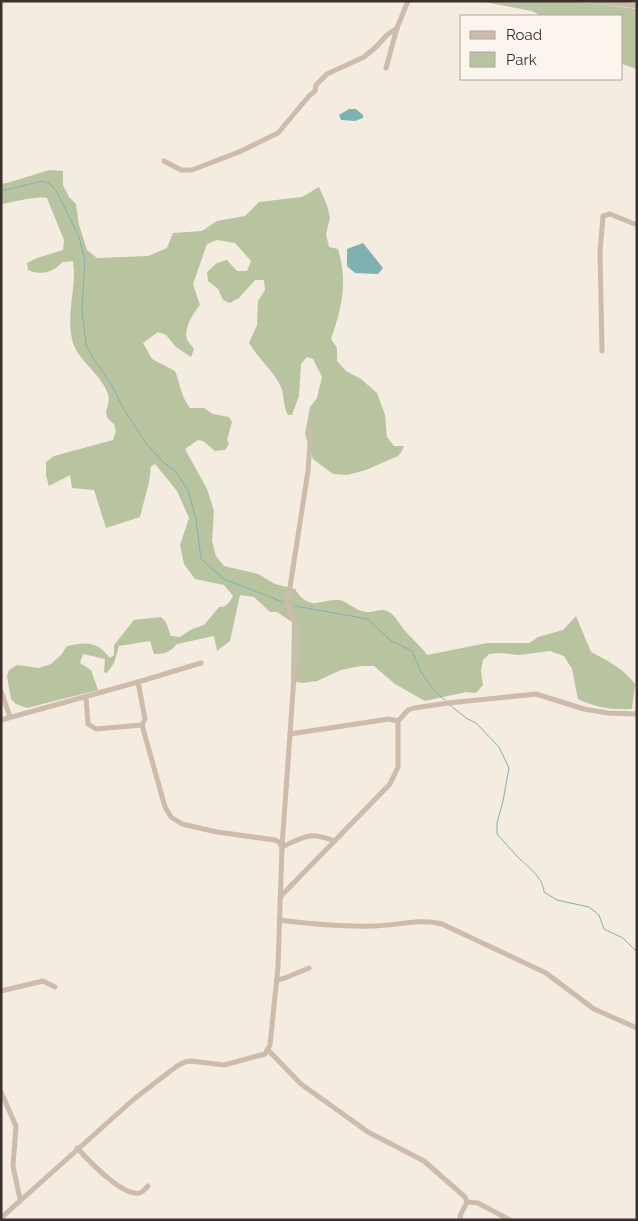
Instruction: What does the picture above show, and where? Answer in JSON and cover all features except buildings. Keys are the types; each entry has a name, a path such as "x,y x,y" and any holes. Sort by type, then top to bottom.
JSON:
{"street":[{"path":"386,68 397,28 408,1"},
{"path":"590,1 637,6"},
{"path":"164,161 181,170 192,170 240,152 278,132 327,74 364,57 383,38 397,28"},
{"path":"602,351 600,251 603,216 610,214 637,225"},
{"path":"1,1218 134,1099 182,1063 194,1061 224,1065 260,1055 268,1050 270,1045 276,980 282,846 295,663 295,621 290,611 288,600 308,471 311,430"},
{"path":"1,720 201,663"},
{"path":"138,682 145,720 142,725 165,807 171,817 182,824 217,832 275,840 282,846"},
{"path":"1,691 10,717"},
{"path":"280,897 385,790 398,768 398,721 408,710 448,703 536,694 584,709 637,714"},
{"path":"86,697 88,724 92,728 142,725"},
{"path":"290,734 389,719 398,721"},
{"path":"282,846 306,836 321,836 335,841"},
{"path":"279,920 323,926 375,926 425,921 442,924 546,974 594,1009 637,1028"},
{"path":"276,980 309,968"},
{"path":"1,991 40,982 48,983 55,987"},
{"path":"268,1050 301,1084 368,1132 424,1161 466,1198 467,1202"},
{"path":"1,1092 16,1126 13,1166 20,1199"},
{"path":"77,1148 99,1172 126,1190 138,1193 144,1191 148,1186"},
{"path":"461,1220 460,1216 467,1202"},
{"path":"467,1202 478,1203 510,1220"}],"green space":[{"path":"479,1 571,1 637,9 637,69 623,64 623,15 540,15 532,11"},
{"path":"50,170 63,171 63,185 69,197 76,204 79,225 87,250 97,258 148,256 167,248 173,233 202,231 217,221 245,216 259,202 302,197 319,187 327,205 330,218 326,234 329,247 338,249 343,273 341,305 331,339 337,348 337,361 346,371 361,379 377,393 385,415 387,437 394,446 404,446 398,456 366,470 347,475 333,474 313,459 305,434 310,407 317,398 322,377 313,359 307,357 301,364 299,396 292,415 288,415 280,385 249,343 257,325 258,301 265,290 264,280 255,280 239,298 230,303 223,300 218,289 208,281 207,272 217,263 227,260 237,271 247,271 251,261 235,243 217,240 207,244 193,284 200,305 192,316 186,330 187,339 194,349 191,357 176,347 166,335 158,332 143,343 152,359 175,371 183,395 190,408 204,408 213,414 229,417 232,422 227,440 229,444 225,450 215,451 203,441 198,440 185,449 207,489 214,511 212,541 216,556 224,566 258,574 275,584 295,589 302,598 312,603 339,600 365,612 387,611 394,616 427,655 487,643 529,643 538,637 563,630 576,616 591,652 620,669 635,684 632,709 605,708 578,699 572,669 564,656 550,651 519,655 489,654 483,660 481,671 483,685 476,693 466,692 425,701 395,684 374,666 361,666 341,670 317,681 302,683 291,681 292,622 277,612 270,612 254,597 240,595 230,641 217,651 214,636 177,644 170,651 161,654 154,654 150,641 119,646 114,663 107,673 104,672 105,659 83,654 80,663 91,670 98,690 27,708 16,704 11,699 7,676 9,670 17,665 39,668 51,664 67,646 80,644 96,646 110,658 114,655 114,645 134,620 161,617 166,622 171,636 180,637 190,630 204,625 219,607 228,604 233,596 224,585 195,579 184,564 180,545 189,518 177,491 155,464 151,466 140,517 106,528 94,490 72,488 70,475 49,486 46,476 46,462 54,456 113,440 116,431 114,424 109,420 106,413 109,399 105,386 74,347 70,329 74,280 73,261 63,262 43,273 28,270 27,263 63,250 64,240 47,198 31,198 1,204 1,184"}],"water":[{"path":"349,109 356,109 363,115 363,118 355,121 341,120 339,115"},
{"path":"363,243 383,268 378,274 355,273 347,266 347,249"}],"waterway":[{"path":"1,191 43,181 50,184 57,192 79,237 85,261 82,310 86,345 145,442 161,460 175,471 188,490 196,519 201,559 224,579 283,602"},
{"path":"295,606 368,619 390,640 412,651 421,672 436,693 445,700"},
{"path":"450,705 466,718 476,723 499,747 509,768 497,823 497,834 537,876 541,881 544,892 557,900 589,907 599,915 604,929 623,938 637,952"}]}
